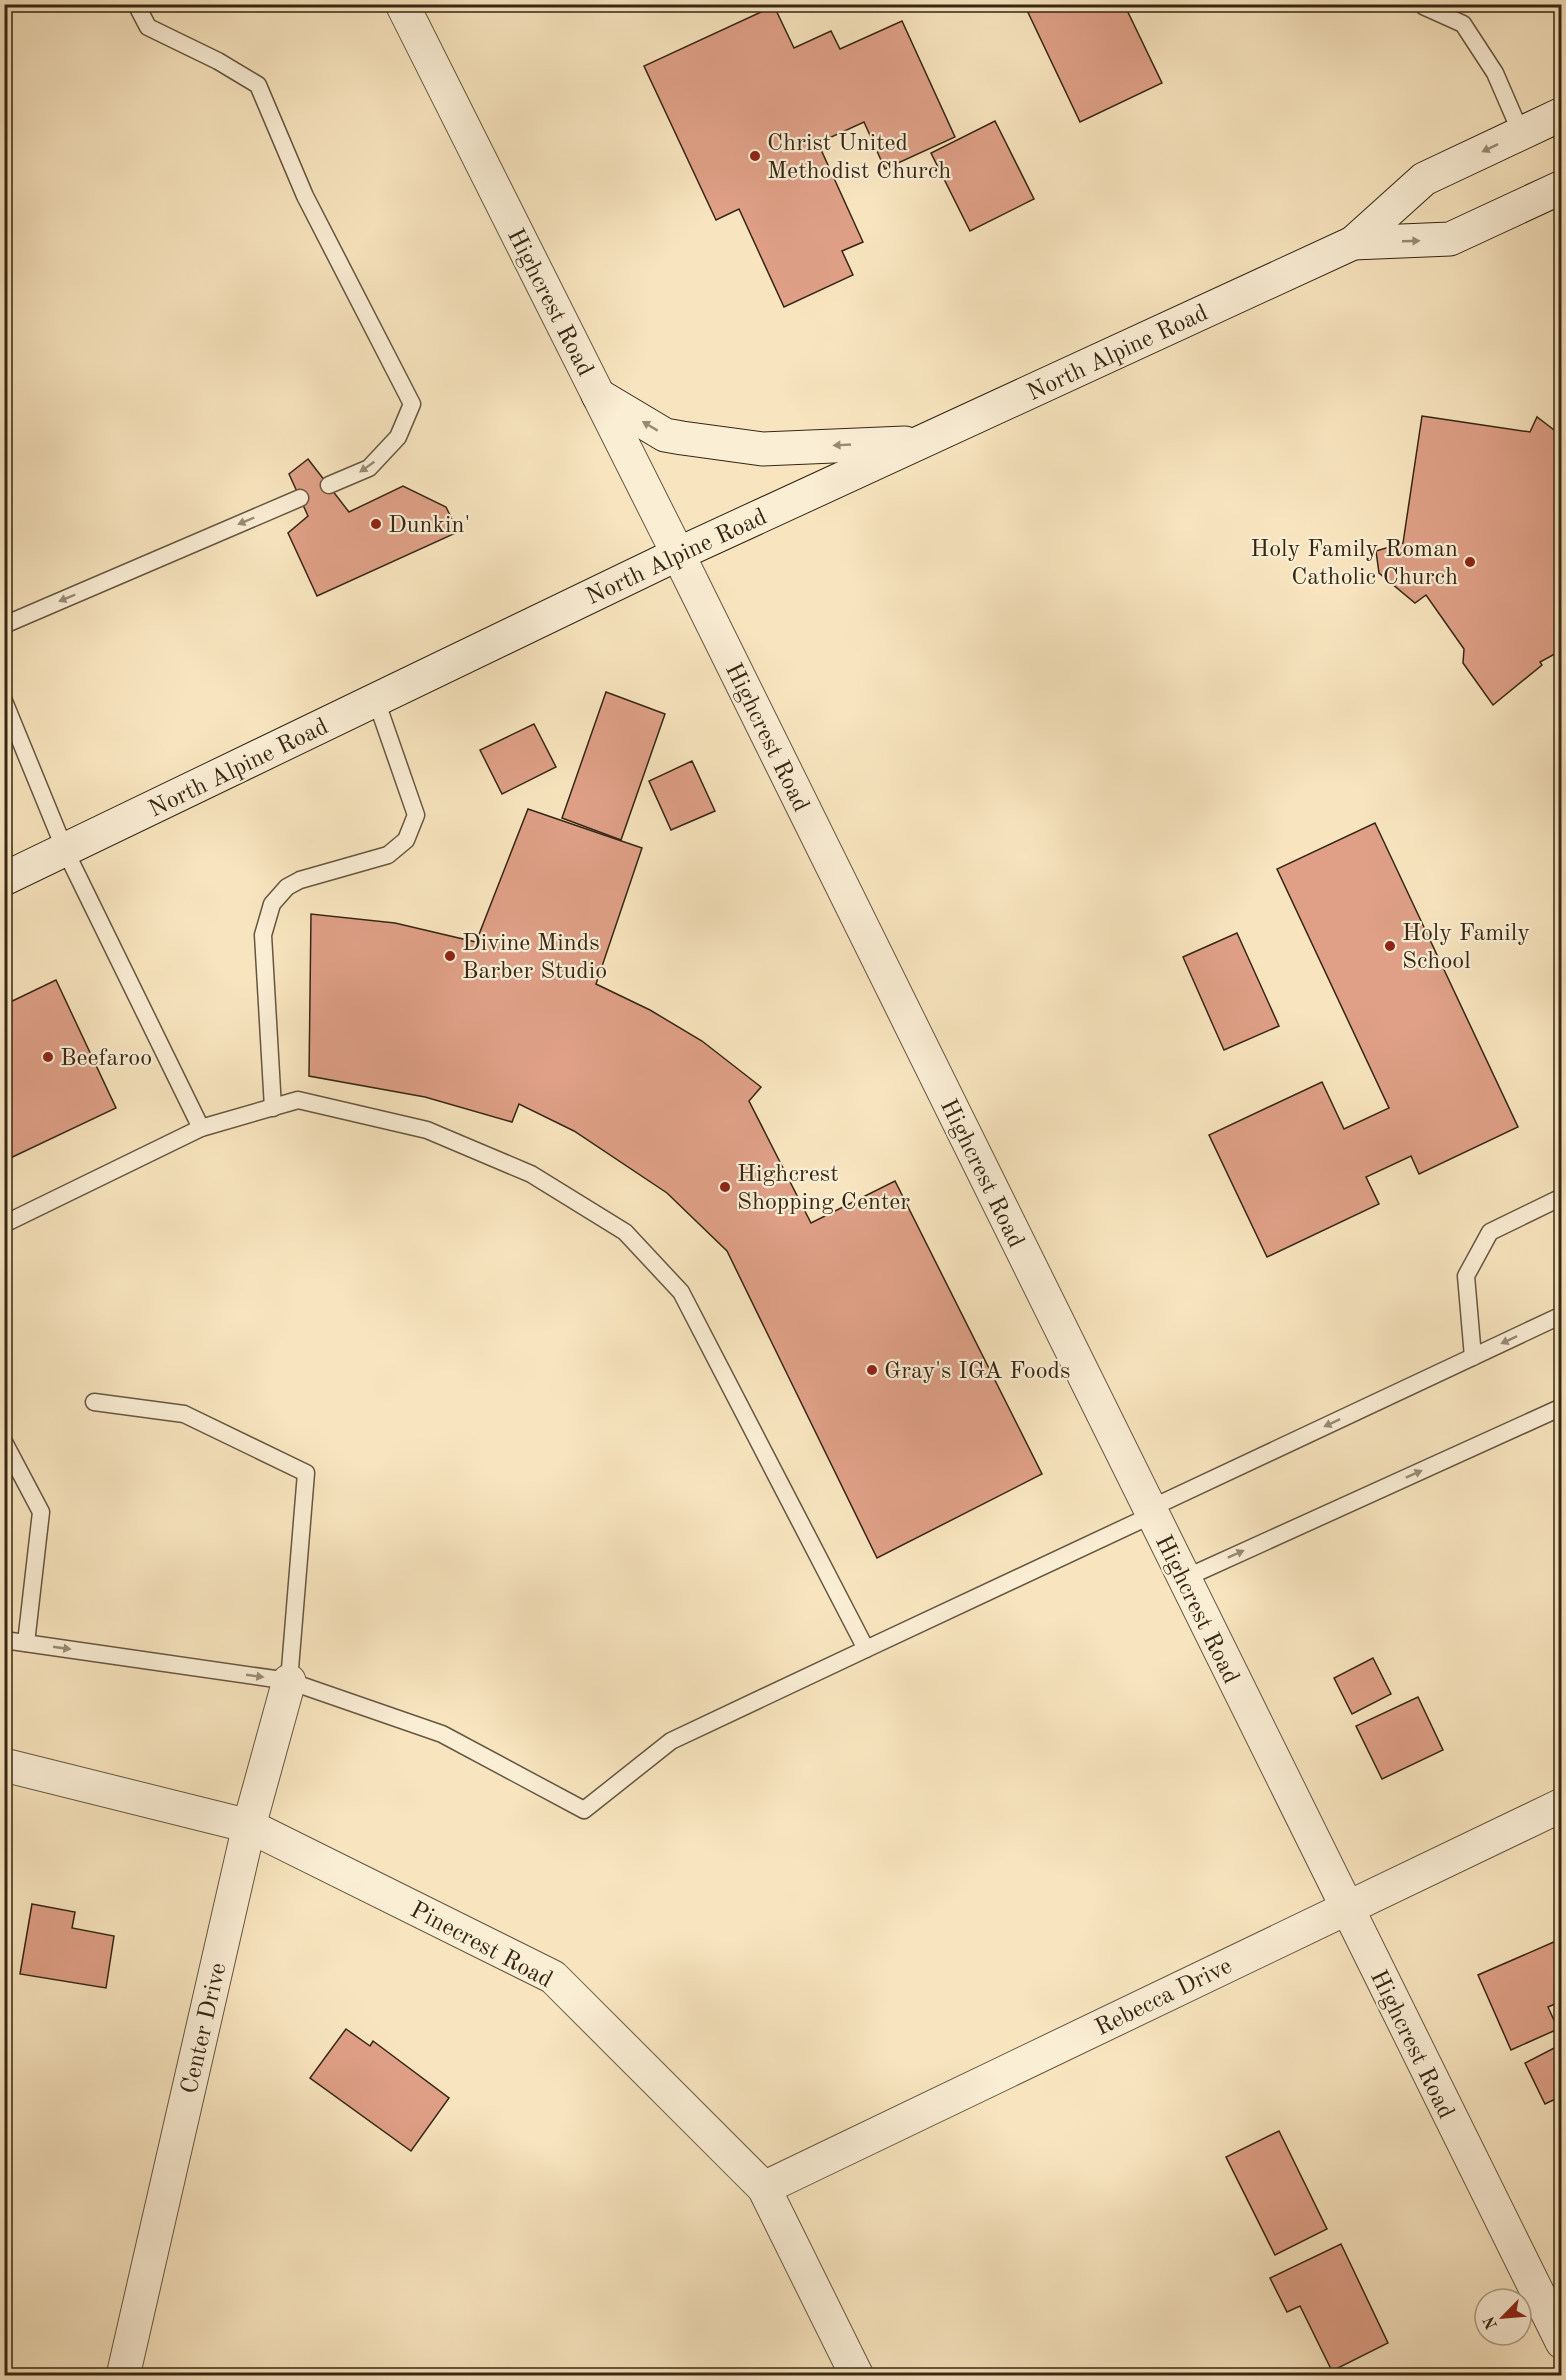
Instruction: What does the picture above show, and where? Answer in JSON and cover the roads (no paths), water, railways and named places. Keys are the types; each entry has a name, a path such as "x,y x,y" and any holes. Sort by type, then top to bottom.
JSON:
{"street":[{"name":"Highcrest Road","path":"409,7 598,395 1562,2342"},
{"name":"North Alpine Road","path":"4,879 678,554 1353,243 1424,179 1562,114"},
{"name":"North Alpine Road","path":"1353,243 1450,239 1562,187"},
{"path":"598,395 665,435 762,449 921,442"},
{"name":"Center Drive","path":"123,2376 249,1826 289,1681"},
{"name":"Pinecrest Road","path":"4,1765 249,1826 553,1977 764,2188 857,2376"},
{"name":"Rebecca Drive","path":"764,2188 1562,1805"}],"lane":[{"path":"136,4 148,27 218,61 258,85 305,196 412,404 398,437 369,468 329,485"},
{"path":"1423,6 1463,24 1495,73 1521,133"},
{"path":"4,625 300,498"},
{"path":"273,1108 263,935 272,904 287,887 300,880 388,855 406,840 416,815 376,700"},
{"path":"4,701 9,720 65,850 201,1128"},
{"path":"4,1224 201,1128 298,1100 427,1130 531,1174 625,1232 681,1292 866,1648"},
{"path":"1473,1357 1466,1276 1485,1241 1490,1233 1562,1197"},
{"path":"4,1640 289,1681 442,1734 584,1810 671,1741 1562,1315"},
{"path":"94,1402 184,1414 306,1473 289,1681"},
{"path":"1183,1579 1562,1407"},
{"path":"4,1442 41,1512 26,1643"}],"place":[{"name":"Christ United Methodist Church","path":"755,156"},
{"name":"Dunkin'","path":"376,524"},
{"name":"Holy Family Roman Catholic Church","path":"1470,562"},
{"name":"Holy Family School","path":"1390,946"},
{"name":"Divine Minds Barber Studio","path":"450,956"},
{"name":"Beefaroo","path":"48,1057"},
{"name":"Highcrest Shopping Center","path":"725,1187"},
{"name":"Gray's IGA Foods","path":"872,1370"}]}
